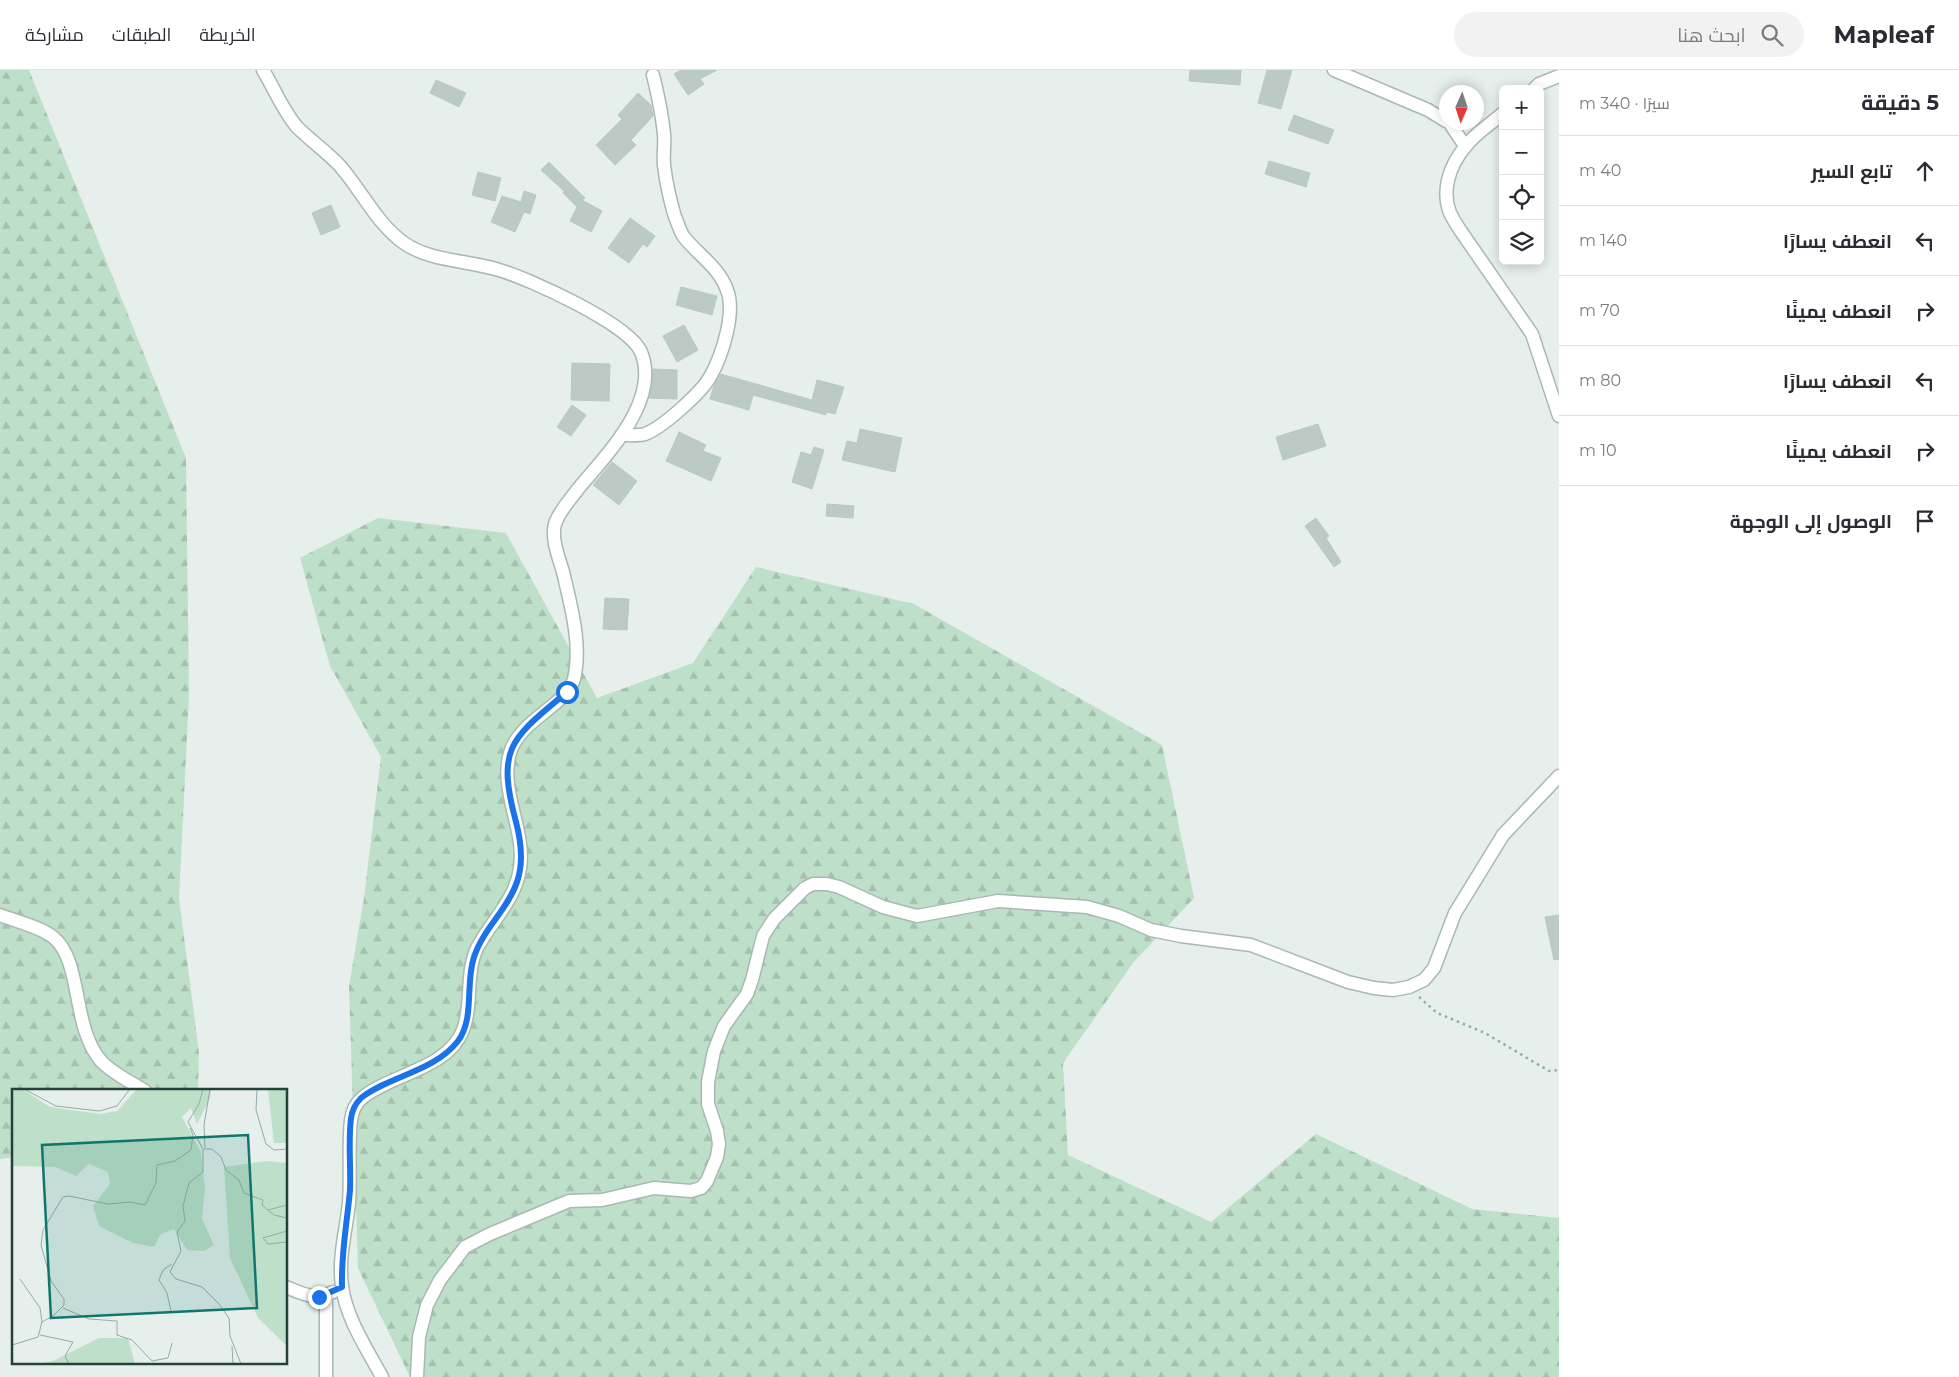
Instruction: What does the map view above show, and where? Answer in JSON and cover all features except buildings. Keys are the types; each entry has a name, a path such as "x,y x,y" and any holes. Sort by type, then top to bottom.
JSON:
{"street":[{"path":"263,70 288,115 297,126 339,165 356,186 372,211 391,233 408,246 422,253 496,268 514,274 600,317 623,331 636,343 643,357 645,375 636,410 622,435 562,510 554,526 575,632 575,674 571,688 520,733 510,752 507,779 521,844 521,866 517,882 509,900 478,947 474,958 470,970 466,1022 462,1033 451,1048 425,1066 361,1099 352,1112 348,1208 342,1249 342,1287 350,1315 382,1377"},
{"path":"1334,70 1428,110 1439,117"},
{"path":"622,435 645,434 672,416 698,392 710,378 716,366 727,333 729,316 729,298 722,279 682,236 676,217 664,165 664,135 660,104 653,75"},
{"path":"1538,85 1559,76"},
{"path":"1499,116 1465,146 1452,167 1446,185 1446,198 1450,212 1492,278 1519,313 1532,334 1559,416"},
{"path":"1454,130 1465,146"},
{"path":"417,1377 419,1337 427,1305 440,1280 465,1247 490,1234 569,1201 602,1200 654,1188 691,1190 701,1188 707,1181 714,1165 719,1144 717,1131 708,1104 708,1082 714,1051 724,1026 747,994 763,936 774,919 804,888 814,884 827,884 839,887 883,907 917,916 998,901 1087,907 1119,916 1151,930 1251,945 1348,982 1393,990 1409,987 1424,980 1434,968 1456,913 1503,835 1559,776"},
{"path":"0,915 46,933 54,938 66,952 87,1039 106,1066 142,1089"},
{"path":"288,1288 307,1296 319,1297 342,1287"},
{"path":"326,1295 326,1377"}],"path":[{"path":"1409,987 1437,1013 1485,1033 1549,1071 1559,1070"}],"green space":[{"path":"0,70 29,70 186,458 189,696 179,898 199,1053 198,1089 12,1089 12,1157 0,1159"},
{"path":"378,518 506,533 597,698 693,663 756,567 914,604 1162,745 1194,898 1133,963 1063,1063 1068,1155 1211,1222 1316,1134 1472,1209 1559,1218 1559,1377 410,1377 358,1268 349,986 364,898 381,757 330,666 300,558"}],"route":[{"path":"319,1297 342,1287 342,1249 351,1174 350,1125 352,1112 361,1099 425,1066 451,1048 459,1039 466,1022 470,970 474,958 478,947 509,900 517,882 521,866 521,844 507,779 510,752 520,733 567,692"}]}
